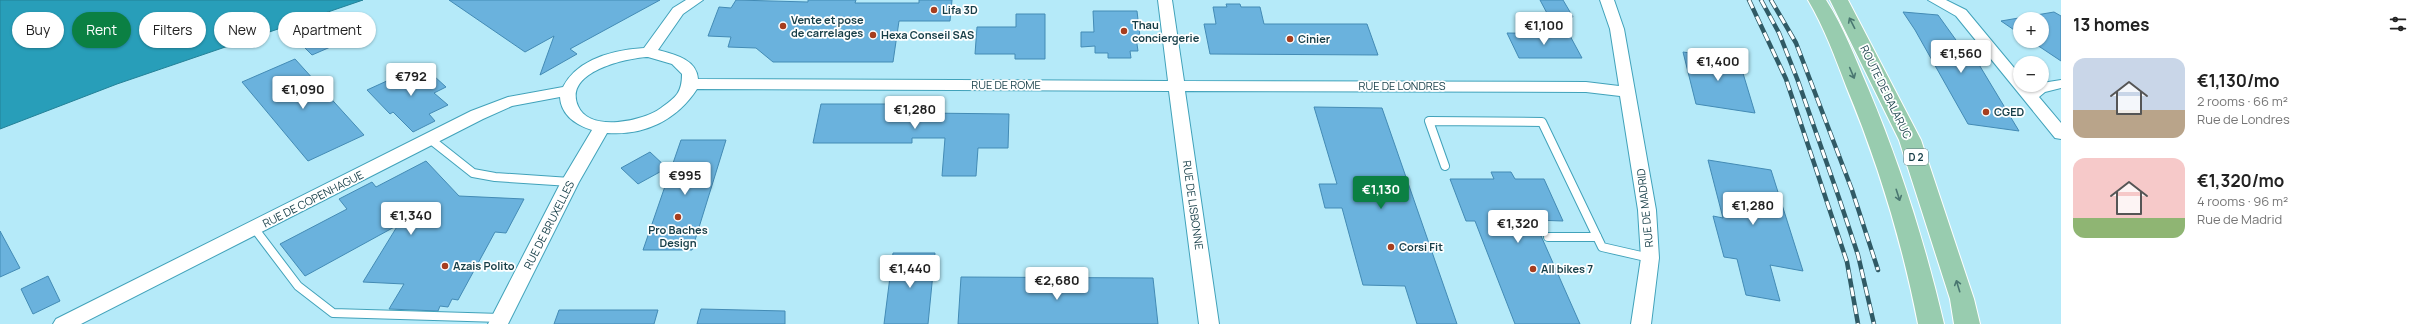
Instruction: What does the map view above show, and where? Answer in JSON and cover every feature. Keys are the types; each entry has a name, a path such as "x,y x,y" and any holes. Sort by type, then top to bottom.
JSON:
{"main road":[{"name":"ROUTE DE BALARUC","path":"1817,0 1847,62 1876,130 1901,206 1922,282 1931,324"},
{"name":"ROUTE DE BALARUC","path":"1839,0 1910,140 1962,298 1967,324"}],"street":[{"path":"649,52 678,11 696,0"},
{"name":"RUE DE LISBONNE","path":"1165,0 1209,324"},
{"name":"RUE DE MADRID","path":"1607,0 1617,29 1647,210 1650,258 1641,324"},
{"path":"1935,0 1961,13 2013,77"},
{"path":"649,52 667,55 682,62 690,72 691,84 686,96 681,102 660,118 641,125 621,128 601,128 585,123 573,114 567,104 568,92 576,79 590,67 622,55 649,52"},
{"path":"1997,57 2013,65"},
{"path":"2049,80 2060,84"},
{"name":"RUE DE ROME","path":"691,84 1177,85"},
{"path":"2049,86 2060,84"},
{"name":"RUE DE LONDRES","path":"1177,85 1558,87 1628,92"},
{"name":"RUE DE COPENHAGUE","path":"63,324 477,115 508,102 568,92"},
{"path":"2026,92 2061,134"},
{"name":"RUE DE BRUXELLES","path":"500,321 570,182 601,128"}],"lane":[{"path":"1445,166 1429,121 1542,122 1602,246 1650,258"},
{"path":"430,139 474,173 495,177 570,182"},
{"path":"254,228 298,286 333,313 500,321"},
{"path":"1548,237 1597,238"}],"water":[{"path":"0,0 363,0 328,12 278,12 278,29 270,32 270,12 214,12 214,48 222,48 117,84 0,129"}],"building":[{"path":"449,0 660,0 570,49 577,54 540,75 554,36 525,52"},
{"path":"736,0 808,2 808,0 856,0 855,3 919,3 919,0 952,0 950,21 899,21 893,62 773,62 756,48 728,47 731,37 708,36 719,7 731,8"},
{"path":"1540,0 1563,0 1573,17 1549,17"},
{"name":"Cinier","path":"1226,4 1240,4 1241,7 1260,7 1264,24 1367,24 1378,55 1210,54 1204,24 1216,24 1213,7 1227,7"},
{"path":"1093,11 1137,11 1140,37 1136,37 1138,51 1130,51 1131,58 1108,58 1108,53 1095,53 1095,46 1081,47 1081,32 1094,32"},
{"path":"1903,12 1938,15 1961,47 1969,48 2019,131 1968,124 1915,30"},
{"path":"2054,12 2061,16 2061,61 2042,48 2049,48 2049,13"},
{"path":"1016,14 1045,14 1045,59 1015,59 1015,54 975,54 977,27 1016,27"},
{"path":"2013,19 2013,29 2001,21"},
{"path":"1507,33 1569,34 1582,58 1519,58"},
{"path":"305,48 328,48 312,55"},
{"path":"1683,52 1739,60 1755,113 1696,104"},
{"path":"295,59 364,135 308,161 242,82"},
{"path":"422,65 446,87 434,93 448,105 429,114 435,121 413,132 393,112 390,114 367,90"},
{"path":"821,104 917,104 916,109 927,109 926,113 1009,114 1008,148 978,148 976,176 942,176 945,138 912,138 912,143 813,143"},
{"name":"Corsi Fit","path":"1314,107 1382,108 1457,324 1417,324 1405,286 1363,285 1342,208 1325,208 1319,184 1337,184"},
{"name":"Pro Baches Design","path":"681,140 726,140 692,250 643,250"},
{"path":"650,152 667,168 638,184 621,168"},
{"path":"1708,160 1771,170 1803,271 1770,265 1780,301 1746,295 1737,259 1724,257 1713,216 1723,218"},
{"path":"426,161 459,196 524,199 506,233 495,232 458,300 452,299 448,307 440,306 438,311 389,309 404,284 363,282 398,225 305,276 280,244 347,209 339,199 372,182 376,187"},
{"path":"1491,172 1511,172 1515,179 1544,179 1563,221 1534,220 1580,324 1515,324 1475,221 1466,221 1450,179 1494,179"},
{"path":"0,231 20,268 0,277"},
{"path":"893,253 935,253 928,324 884,324"},
{"path":"48,276 60,301 33,314 21,289"},
{"path":"961,277 1153,278 1158,324 958,324"},
{"path":"701,309 785,311 785,324 697,324"},
{"path":"559,310 658,310 654,324 554,324"}],"railway":[{"path":"1749,0 1786,79 1847,262 1858,324"},
{"path":"1761,0 1779,33 1798,81 1839,198 1858,255 1874,324"},
{"path":"1771,0 1796,43 1852,190 1878,270"}],"place":[{"name":"Lifa 3D","path":"934,10"},
{"name":"Vente et pose de carrelages","path":"783,26"},
{"name":"Thau conciergerie","path":"1124,31"},
{"name":"Hexa Conseil SAS","path":"873,35"},
{"name":"Cinier","path":"1290,39"},
{"name":"CGED","path":"1986,112"},
{"name":"Pro Baches Design","path":"678,217"},
{"name":"Corsi Fit","path":"1391,247"},
{"name":"Azais Polito","path":"445,266"},
{"name":"All bikes 7","path":"1533,269"}]}
